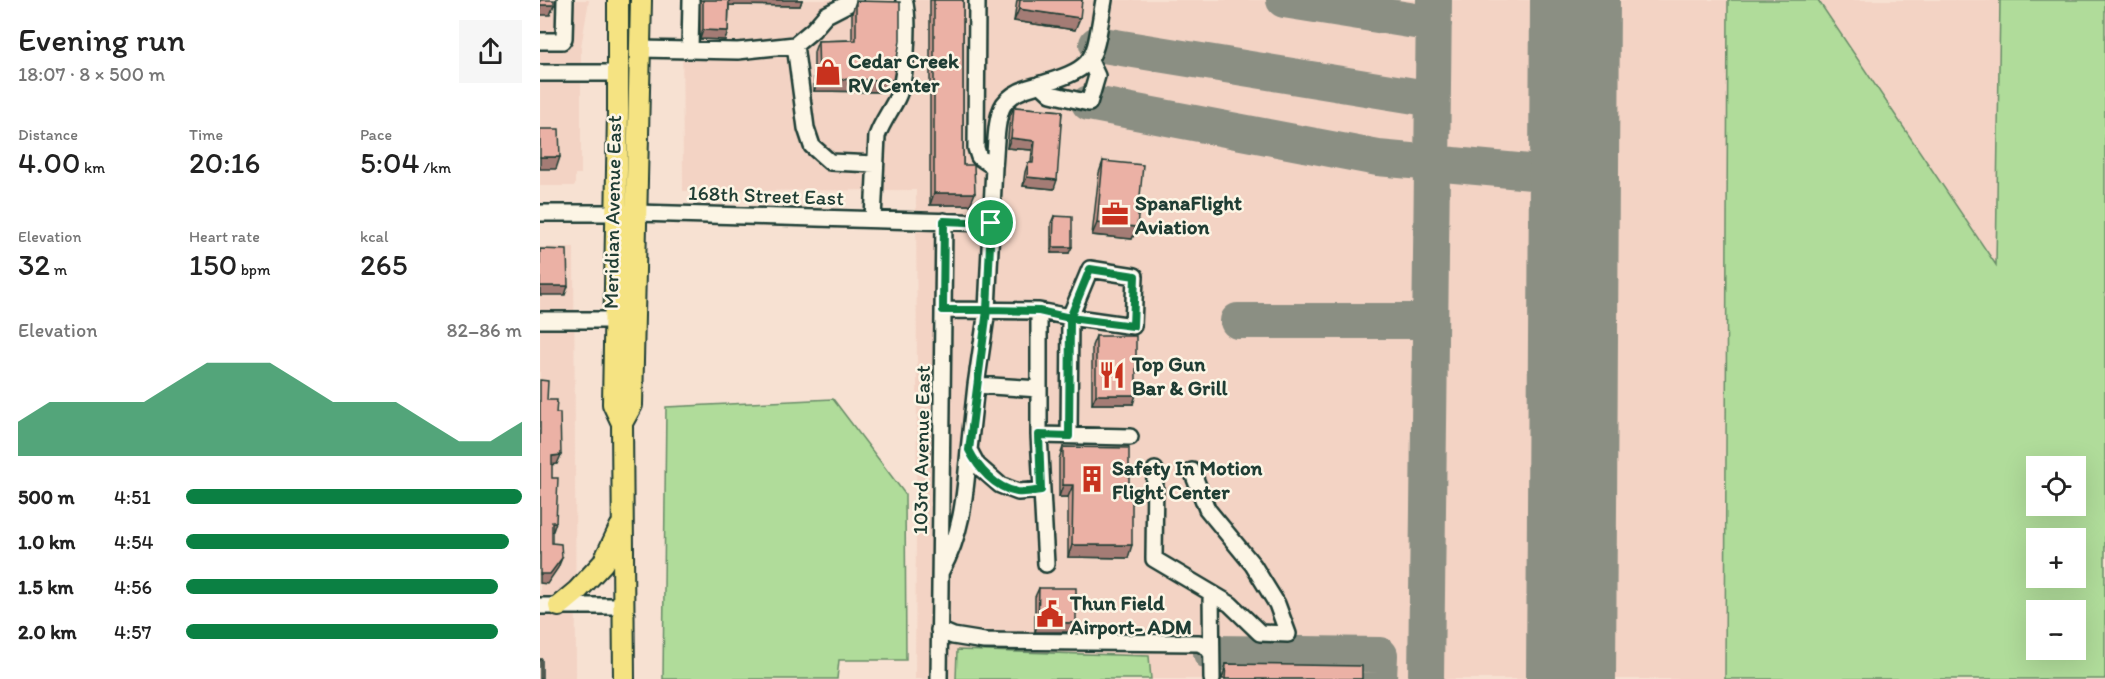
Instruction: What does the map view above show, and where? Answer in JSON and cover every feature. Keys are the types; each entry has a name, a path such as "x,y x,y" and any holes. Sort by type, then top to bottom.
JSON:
{"main road":[{"name":"Meridian Avenue East","path":"618,0 619,73 613,404 622,423 624,679"},
{"name":"Meridian Avenue East","path":"622,423 632,405 641,0"},
{"path":"549,606 577,591 603,562 623,522"}],"street":[{"path":"540,40 561,40 565,33 565,0"},
{"path":"690,50 691,0"},
{"path":"640,49 738,51 795,45 826,15 855,0"},
{"path":"873,219 877,136 902,84 906,20 904,0"},
{"path":"977,0 976,148 979,157 994,167"},
{"path":"940,573 951,553 962,518 976,385 987,310 999,115 1003,105 1012,96 1024,89 1072,74 1090,61 1097,44 1104,0"},
{"path":"795,45 806,128 812,146 830,162 875,164"},
{"path":"1040,84 1051,94 1089,104 1096,76 1090,61"},
{"path":"540,73 619,73"},
{"name":"168th Street East","path":"540,213 616,212 991,223"},
{"name":"103rd Avenue East","path":"939,679 944,221"},
{"path":"943,310 1039,311 1070,318 1133,326 1135,276 1090,269 1070,318 1069,436"},
{"path":"1039,311 1039,435 1046,564"},
{"path":"540,320 613,320"},
{"path":"976,385 1039,389"},
{"path":"1039,435 1130,437"},
{"path":"969,450 976,465 1000,485 1018,492 1041,490"},
{"path":"1155,470 1154,560 1230,604 1260,633 1288,634 1277,604 1253,565 1207,509 1192,471"},
{"path":"1211,593 1212,679"},
{"path":"549,606 625,606"},
{"path":"939,630 953,636 984,641 1199,643 1207,647 1211,653"}],"shaded area":[{"path":"540,0 589,0 581,47 581,174 575,174 575,186 540,186"},
{"path":"682,0 1728,0 1725,679 915,679 916,190 683,191"},
{"path":"1818,0 2000,0 1996,266"},
{"path":"540,247 574,247 576,679 540,679"}],"green space":[{"path":"1728,0 1818,0 1996,265 2000,0 2105,0 2105,679 1725,679"},
{"path":"833,399 905,494 906,660 839,660 837,679 663,679 666,407"},
{"path":"957,650 1149,656 1151,679 956,679"}],"building":[{"path":"540,0 554,0 554,5 540,5"},
{"path":"703,0 729,0 728,31 703,30"},
{"path":"934,0 963,0 963,165 974,165 975,193 934,193"},
{"path":"1020,0 1082,0 1080,18 1019,9"},
{"path":"856,1 900,2 900,41 893,80 819,79 818,41 856,40"},
{"path":"1014,107 1062,111 1057,180 1027,177 1028,163 1033,163 1035,141 1011,138"},
{"path":"540,129 559,129 560,157 540,157"},
{"path":"1103,161 1143,165 1137,227 1097,223"},
{"path":"1054,216 1072,217 1072,247 1053,247"},
{"path":"540,249 567,250 568,286 540,286"},
{"name":"Top Gun Bar & Grill","path":"1096,336 1136,336 1136,395 1096,395"},
{"path":"540,380 548,381 547,400 557,400 556,413 560,413 561,455 552,456 552,478 558,478 556,522 552,522 552,543 561,544 562,558 550,574 540,574"},
{"path":"1063,447 1129,448 1129,485 1132,485 1132,545 1072,545 1073,485 1063,485"},
{"path":"1039,588 1076,588 1076,623 1038,622"},
{"path":"540,659 542,659 542,679 540,679"},
{"path":"1226,664 1362,666 1362,679 1225,679"}],"taxiway":[{"path":"1284,0 1434,24"},
{"path":"1426,679 1434,0"},
{"path":"1097,44 1433,99"},
{"path":"1089,103 1378,158 1574,176"},
{"path":"1238,321 1430,321"},
{"path":"1211,653 1380,655 1379,679"}],"runway":[{"path":"1571,679 1575,0"}],"place":[{"name":"Cedar Creek RV Center","path":"828,72"},
{"name":"SpanaFlight Aviation","path":"1115,214"},
{"name":"Top Gun Bar & Grill","path":"1112,375"},
{"name":"Safety In Motion Flight Center","path":"1092,479"},
{"name":"Thun Field Airport- ADM","path":"1050,614"}],"route":[{"path":"991,223 944,221 943,310 987,310 969,450 976,465 1000,485 1018,492 1041,490 1039,435 1069,436 1070,318 1090,269 1135,276 1133,326 1070,318 1039,311 987,310 991,223"}]}
